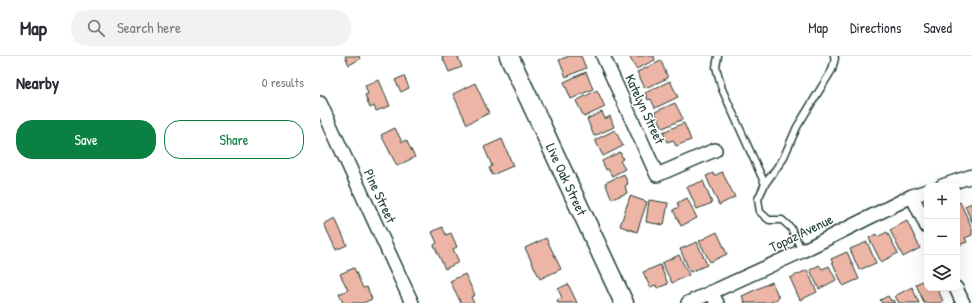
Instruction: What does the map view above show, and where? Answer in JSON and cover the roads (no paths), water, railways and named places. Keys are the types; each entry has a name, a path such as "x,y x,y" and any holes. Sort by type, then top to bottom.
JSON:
{"street":[{"name":"Live Oak Street","path":"509,56 624,303"},
{"name":"Katelyn Street","path":"603,56 658,175 715,150"},
{"name":"Pine Street","path":"320,103 412,303"},
{"path":"951,183 972,176"},
{"name":"Topaz Avenue","path":"688,303 714,297 912,196 924,192"},
{"path":"912,196 924,221"},
{"path":"957,291 963,303"}],"lane":[{"path":"718,56 716,67 722,89 765,184"},
{"path":"802,251 792,228 782,220 769,220 760,212 758,199 765,184 783,159 797,127 832,70 834,56"}]}
